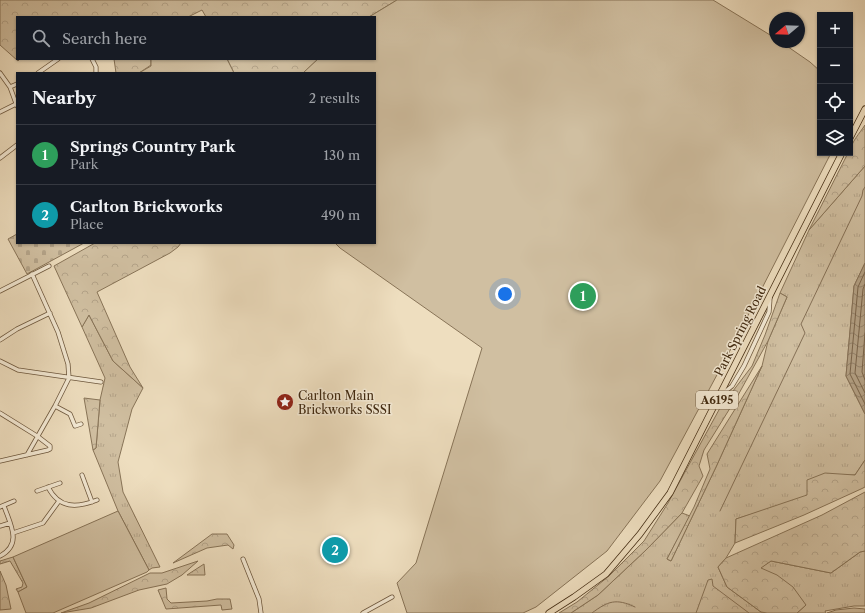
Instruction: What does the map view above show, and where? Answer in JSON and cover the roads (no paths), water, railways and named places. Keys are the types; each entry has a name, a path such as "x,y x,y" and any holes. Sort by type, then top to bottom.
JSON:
{"main road":[{"path":"853,132 865,108"},
{"name":"Park Spring Road","path":"549,613 606,574 640,534 670,493 840,156"}],"street":[{"path":"39,72 57,60"},
{"path":"92,60 96,67 96,72"},
{"path":"0,73 10,87 16,105 0,112"},
{"path":"10,87 16,84"},
{"path":"0,158 16,146"},
{"path":"0,291 49,266"},
{"path":"27,455 69,378 68,364 58,332 32,274"},
{"path":"719,397 732,386 744,366 770,312 770,297"},
{"path":"0,340 17,329 50,314"},
{"path":"0,361 18,370 101,382"},
{"path":"55,406 70,414 75,426 81,424"},
{"path":"0,413 49,444 50,449 0,461"},
{"path":"82,475 92,502"},
{"path":"37,491 60,483"},
{"path":"48,487 50,492 59,501 76,506 97,500"},
{"path":"0,556 8,552 14,539 10,523 2,506 14,501"},
{"path":"13,533 43,524 59,501"},
{"path":"0,526 10,523"},
{"path":"243,560 259,599 261,613"},
{"path":"363,613 392,597"}],"water":[{"path":"865,263 865,414 846,376 854,286"}],"waterway":[{"path":"720,511 805,333 801,324 865,187"},
{"path":"592,613 612,602 623,602 635,607"}],"place":[{"name":"Springs Country Park","path":"583,296"},
{"name":"Carlton Main Brickworks SSSI","path":"285,402"},
{"name":"Carlton Brickworks","path":"335,550"}]}
